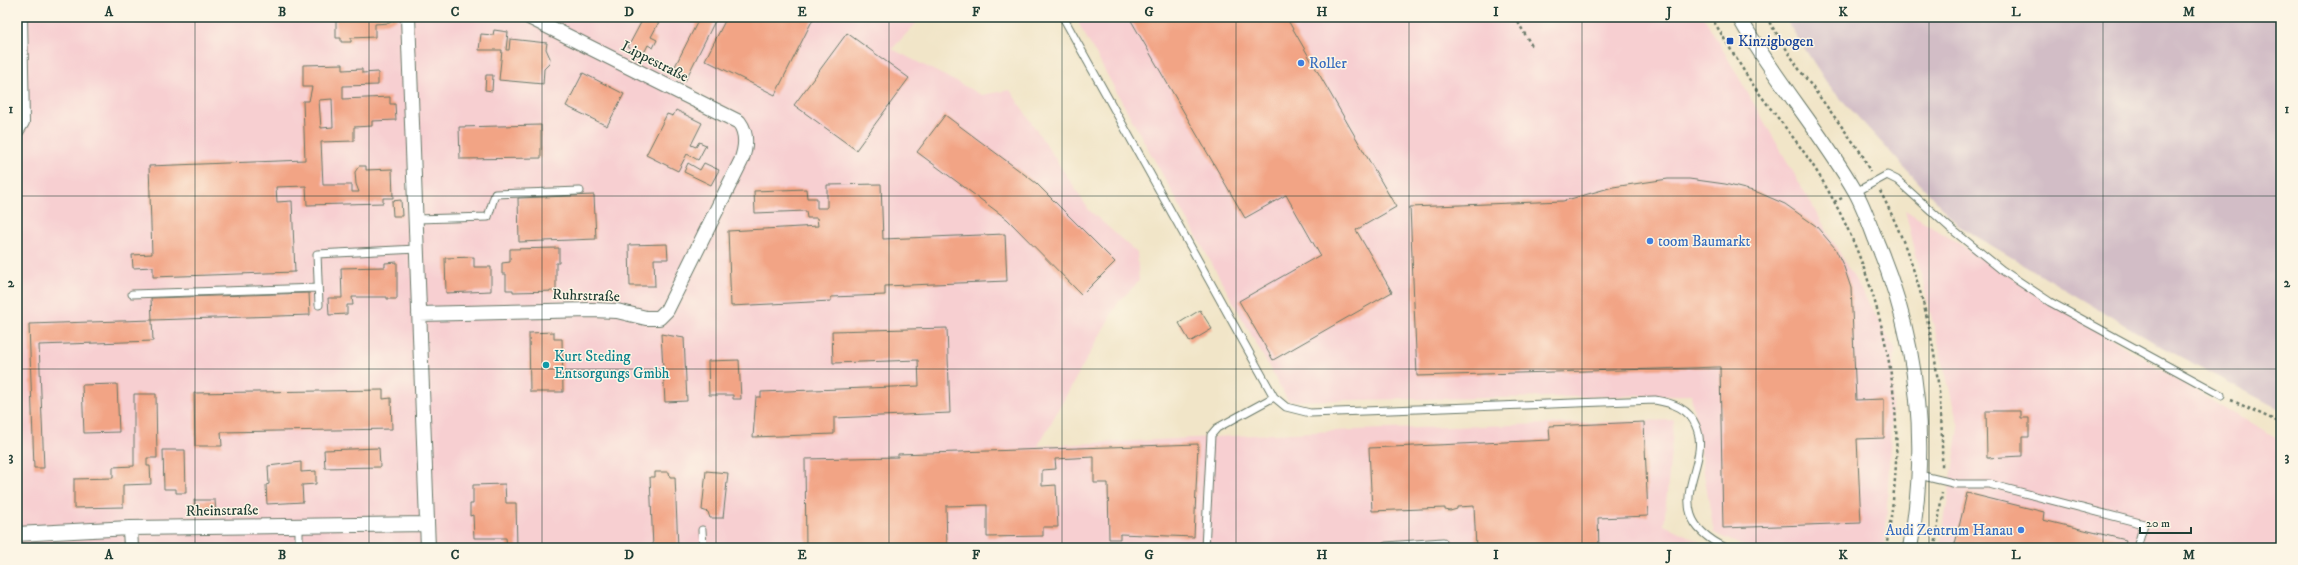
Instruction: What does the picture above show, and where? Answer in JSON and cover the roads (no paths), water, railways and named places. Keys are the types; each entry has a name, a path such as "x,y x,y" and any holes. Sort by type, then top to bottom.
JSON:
{"street":[{"path":"17,130 22,122 20,17"},
{"path":"408,17 428,548"},
{"name":"Lippestraße","path":"529,17 739,122 744,129 745,150"},
{"path":"1740,17 1770,66 1822,137 1856,192 1888,267 1903,314 1914,363 1918,399 1920,444 1919,475 1910,548"},
{"name":"Ruhrstraße","path":"419,314 591,310 617,311 646,318 659,318 667,310 745,150"},
{"name":"Rheinstraße","path":"17,534 130,528 427,524"},
{"path":"130,528 130,548"}],"lane":[{"path":"1062,17 1274,397 1286,407 1310,413 1655,400 1672,404 1685,410 1694,420 1699,433 1701,447 1689,502 1691,515 1703,534 1726,548"},
{"path":"1856,192 1887,175 1897,180 1955,232 2002,270 2050,302 2221,395"},
{"path":"416,219 488,217 495,194 580,191"},
{"path":"319,306 317,254 417,249"},
{"path":"132,294 318,288"},
{"path":"1205,548 1209,442 1211,435 1217,428 1274,397"},
{"path":"1919,475 1957,484 1989,484 2144,524 2137,548"},
{"path":"299,526 299,548"},
{"path":"702,530 703,548"},
{"path":"1384,548 1386,546 1443,542"}],"place":[{"name":"Kinzigbogen","path":"1730,41"},
{"name":"Roller","path":"1301,63"},
{"name":"toom Baumarkt","path":"1650,241"},
{"name":"Kurt Steding Entsorgungs Gmbh","path":"546,365"},
{"name":"Audi Zentrum Hanau","path":"2021,530"}]}
